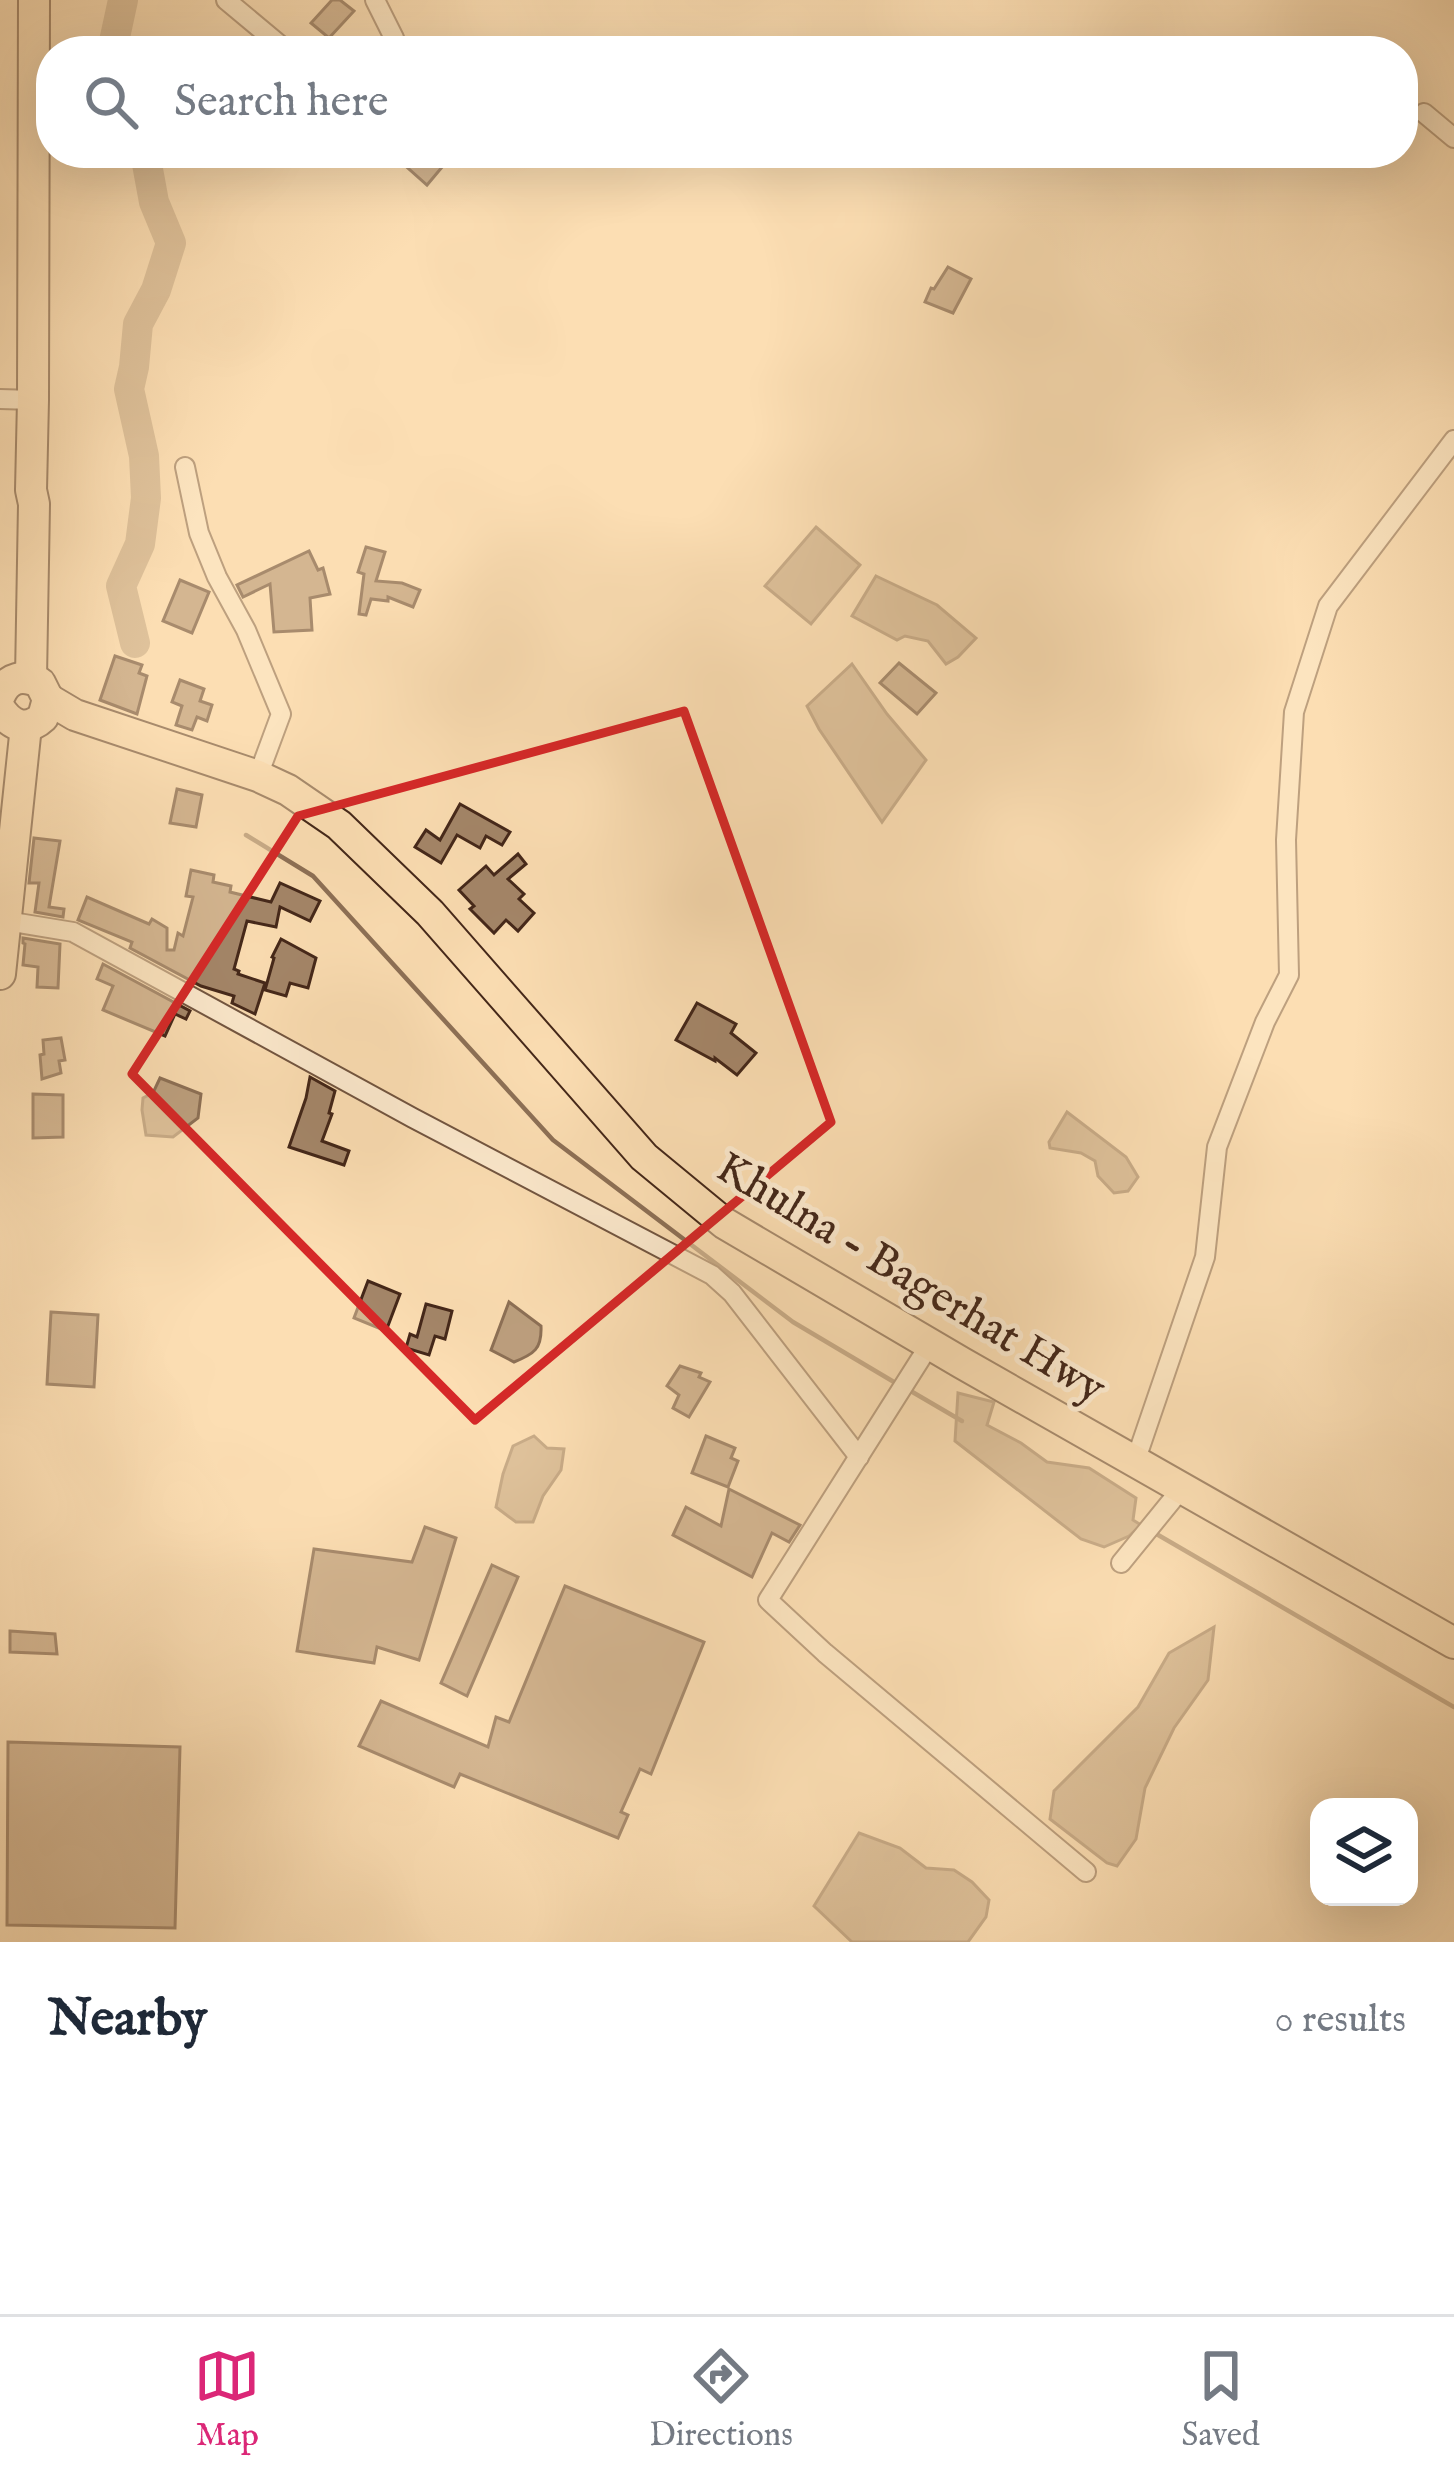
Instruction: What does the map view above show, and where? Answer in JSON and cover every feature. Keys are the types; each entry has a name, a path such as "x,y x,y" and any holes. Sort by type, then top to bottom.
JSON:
{"highway":[{"path":"0,974 1,917 8,908 29,705 34,0"},
{"path":"0,887 29,705"},
{"name":"Khulna - Bagerhat Hwy","path":"29,705 159,741 288,790 339,825 430,913 644,1157 724,1223 1454,1643"}],"street":[{"path":"226,0 269,36"},
{"path":"375,0 393,36"},
{"path":"1424,113 1454,138"},
{"path":"0,400 33,400"},
{"path":"1135,1462 1205,1257 1217,1147 1265,1022 1289,975 1286,840 1294,712 1328,607 1454,440"},
{"path":"185,467 199,533 280,714 258,776"},
{"path":"1,917 73,932 712,1275 732,1293 859,1457"},
{"path":"930,1344 768,1600 1086,1873"},
{"path":"1121,1563 1181,1488"}],"highlighted area":[{"path":"684,711 831,1122 475,1420 132,1074 298,816"}],"shaded area":[{"path":"816,527 860,565 811,624 765,586"},
{"path":"876,576 937,605 976,638 946,664 928,641 905,636 897,640 852,616"},
{"path":"852,664 926,760 882,822 807,706"},
{"path":"160,1078 201,1094 198,1118 173,1137 146,1135 143,1098 153,1093"},
{"path":"1067,1112 1126,1157 1138,1177 1128,1191 1114,1193 1098,1176 1095,1161 1081,1153 1050,1148"},
{"path":"509,1302 541,1326 535,1350 514,1362 491,1350"},
{"path":"958,1393 994,1402 987,1425 1047,1462 1089,1468 1136,1498 1133,1520 1141,1525 1104,1547 1081,1539 955,1441"},
{"path":"534,1436 547,1448 564,1449 561,1470 533,1522 516,1522 496,1507 513,1446"},
{"path":"1214,1627 1208,1680 1174,1728 1145,1788 1136,1839 1117,1866 1107,1863 1050,1819 1054,1791 1138,1707 1169,1653"},
{"path":"859,1833 900,1848 926,1868 954,1870 972,1882 989,1900 986,1917 968,1942 852,1942 814,1906"}],"building":[{"path":"332,0 354,11 331,36 311,23"},
{"path":"408,168 441,168 427,185"},
{"path":"948,267 971,279 953,313 925,302"},
{"path":"366,547 385,552 376,581 420,590 413,607 388,597 388,601 371,599 366,615 359,614 364,574 358,572"},
{"path":"309,551 318,570 323,568 330,594 310,598 312,630 274,632 270,584 243,597 237,585"},
{"path":"180,580 209,592 192,633 163,621"},
{"path":"115,656 142,665 139,673 147,676 137,714 100,700"},
{"path":"899,663 936,693 917,714 880,683"},
{"path":"180,680 204,689 200,701 212,705 207,721 197,717 192,730 176,725 182,706 172,702"},
{"path":"177,789 202,795 196,827 170,823"},
{"path":"460,804 510,832 502,845 486,836 480,848 457,835 441,863 415,847 426,830 440,840"},
{"path":"34,838 60,841 49,907 64,909 63,917 35,912 39,883 29,883"},
{"path":"518,854 526,864 508,879 534,913 518,931 506,920 494,933 459,890 486,866 494,875"},
{"path":"191,870 214,875 213,882 231,886 230,892 271,902 280,883 320,901 310,921 280,907 276,927 247,921 234,969 265,983 255,1014 232,1003 234,996 201,986 130,948 132,942 78,920 87,897 167,928 167,950 174,950 178,933 183,936 193,897 186,896"},
{"path":"23,938 60,944 58,988 37,987 38,967 23,965"},
{"path":"281,939 316,958 308,988 290,983 286,996 265,990"},
{"path":"103,964 190,1011 186,1019 175,1014 165,1036 103,1010 113,986 97,979"},
{"path":"697,1003 736,1024 731,1033 756,1053 737,1075 715,1058 676,1040"},
{"path":"61,1038 65,1060 59,1061 61,1073 42,1079 43,1040"},
{"path":"310,1077 335,1091 322,1141 349,1151 344,1165 289,1147"},
{"path":"33,1094 63,1095 63,1137 33,1138"},
{"path":"368,1281 400,1294 386,1331 354,1318"},
{"path":"426,1304 452,1311 445,1339 435,1336 429,1355 406,1348 410,1334 417,1337"},
{"path":"51,1312 98,1315 94,1387 47,1384"},
{"path":"680,1366 701,1373 699,1377 710,1382 689,1417 673,1408 679,1395 667,1386"},
{"path":"706,1436 735,1448 731,1458 738,1461 728,1487 692,1473"},
{"path":"729,1489 800,1525 789,1542 772,1533 752,1577 673,1535 686,1507 721,1526"},
{"path":"425,1527 456,1538 419,1660 377,1647 374,1663 297,1651 314,1549 412,1562"},
{"path":"492,1565 518,1577 467,1696 441,1683"},
{"path":"565,1586 704,1642 651,1774 640,1769 621,1812 628,1815 618,1838 460,1774 454,1787 359,1746 381,1701 488,1747 496,1717 509,1722"},
{"path":"10,1631 55,1634 57,1654 10,1652"},
{"path":"8,1742 180,1747 175,1928 7,1925"}],"waterway":[{"path":"115,36 123,0"},
{"path":"135,643 121,586 140,544 146,498 144,456 129,389 138,324 156,290 171,243 154,202 148,168"},
{"path":"246,835 313,876 553,1140 793,1322 899,1385"},
{"path":"909,1390 962,1421"},
{"path":"1153,1532 1454,1707"}]}
